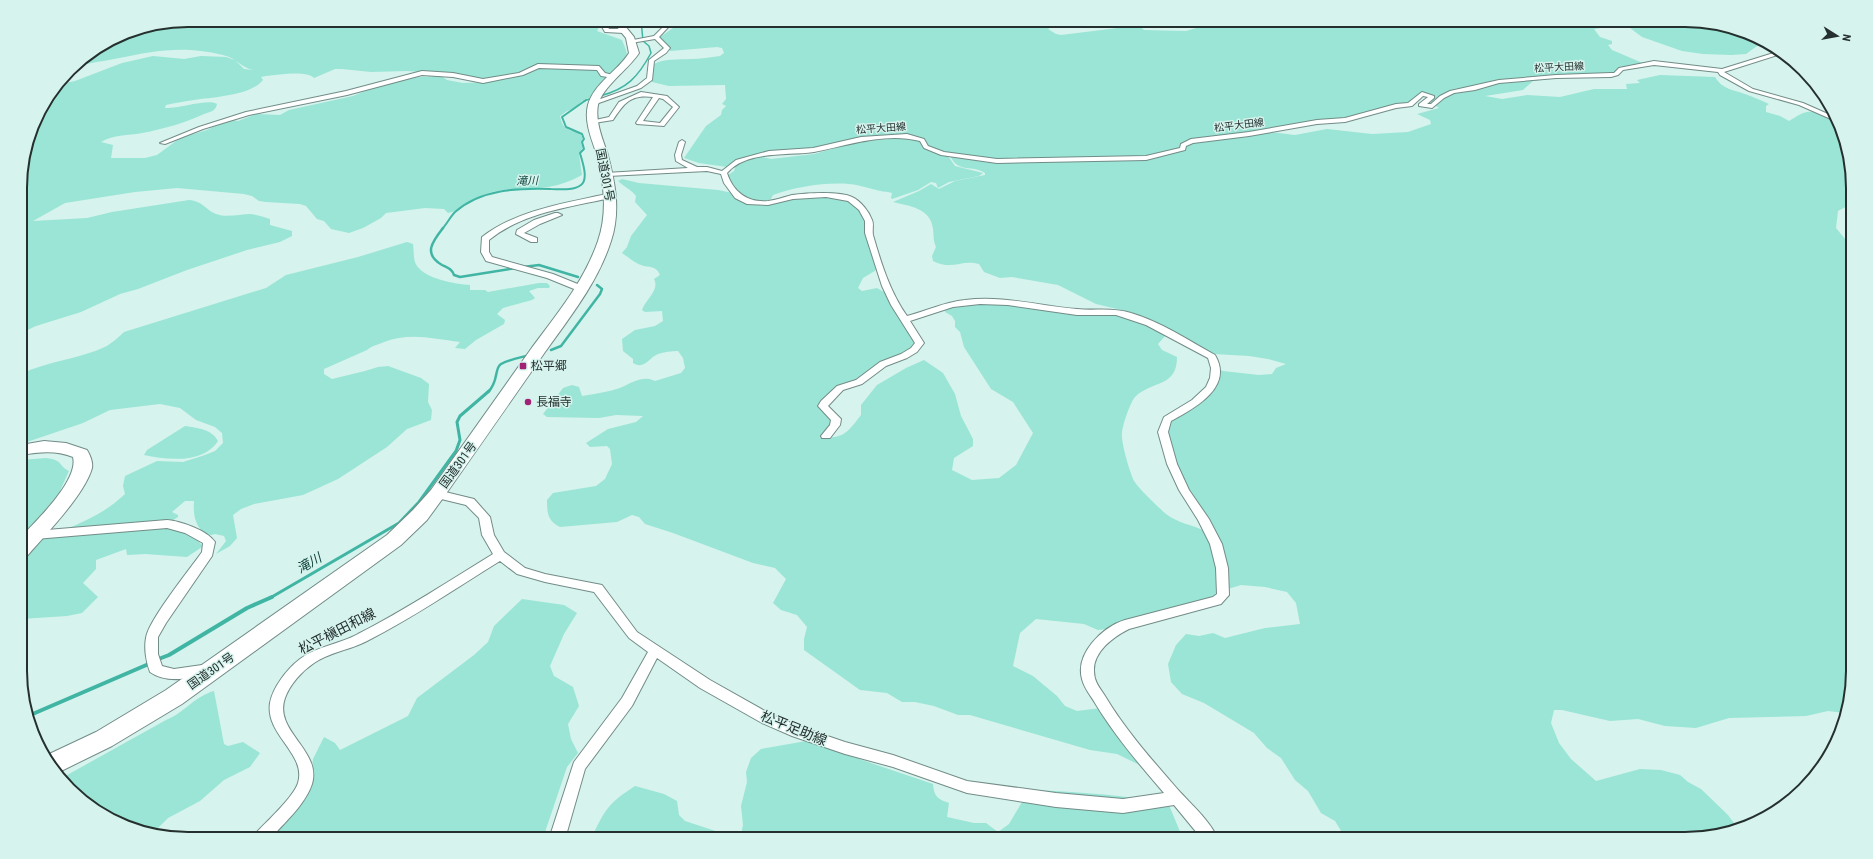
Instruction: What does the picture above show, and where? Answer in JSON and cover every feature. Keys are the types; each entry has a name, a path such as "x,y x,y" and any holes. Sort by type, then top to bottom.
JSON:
{"highway":[{"path":"596,99 634,53 631,41 623,27"},
{"name":"国道301号","path":"56,762 104,739 139,719 218,666 394,540 420,515 437,494 582,289 598,261 605,242 611,216 605,196 608,174 594,121 596,99"},
{"path":"27,449 37,447 65,447 81,454 83,460 80,475 61,503 27,543"}],"street":[{"path":"605,27 607,31 624,31"},
{"path":"631,41 654,38 666,27"},
{"path":"596,99 639,87 650,79 652,60 664,53 668,48 654,38"},
{"name":"松平大田線","path":"724,173 734,162 754,156 813,150 851,140 907,136 922,140 926,147 943,154 997,161 1081,158 1146,158 1182,150 1183,144 1191,141 1249,134 1317,122 1340,121 1396,106 1410,105 1423,94 1429,94 1432,97 1421,105 1432,106 1436,101 1455,90 1475,88 1501,80 1547,76 1611,75 1616,74 1622,69 1654,63 1720,71 1775,54"},
{"path":"163,143 201,128 248,113 347,93 422,73 483,81 519,74 534,67 543,66 561,68 596,67 600,68 603,74 614,76"},
{"path":"1720,71 1722,74 1751,90 1801,104 1829,116"},
{"path":"594,121 611,119 621,103 640,94 657,96 665,98 676,108 662,125 639,124 638,121 657,96"},
{"path":"682,142 678,155 679,161 698,170"},
{"path":"608,174 707,169 724,173 727,183 738,196 750,202 768,203 793,197 826,195 843,196 850,199 862,209 869,221 869,233 886,286 895,305 920,343 919,346 904,356 883,364 859,382 840,388 824,403 823,406 836,419 835,425 826,436"},
{"path":"534,240 520,234 520,232 537,222 591,206 605,196"},
{"path":"582,289 550,276 489,259 485,252 485,239 502,226 559,207 605,196"},
{"path":"905,319 960,303 973,301 1025,304 1082,312 1112,312 1134,317 1212,357 1215,363 1216,376 1213,385 1198,402 1167,419 1163,432 1172,464 1184,490 1216,544 1222,568 1223,595 1217,601 1125,626 1113,631 1105,637 1090,658 1087,670 1088,679 1115,724 1207,832"},
{"name":"松平足助線","path":"437,494 470,502 484,517 488,535 500,555 521,571 546,578 598,588 634,635 705,684 767,718 797,732 838,746 893,761 967,787 1056,800 1123,806 1177,798"},
{"path":"34,535 171,524 199,534 209,542 208,553 161,620 152,637 155,668 159,671 174,674 191,673 218,666"},
{"name":"松平槇田和線","path":"266,832 300,794 305,784 306,773 302,757 290,741 279,722 276,712 278,702 288,681 305,662 362,639 500,555"},
{"path":"559,832 579,766 627,702 655,650"}],"green space":[{"path":"177,27 599,27 597,31 622,40 627,56 625,62 609,75 604,74 601,68 596,66 537,66 519,74 486,81 447,74 407,71 371,72 342,69 335,69 314,78 305,74 277,75 261,77 263,80 257,85 240,93 166,105 165,108 207,102 217,104 212,111 166,128 106,139 101,142 113,145 111,158 145,158 157,155 180,138 207,130 229,119 238,121 256,114 280,115 289,110 353,96 404,78 441,76 447,80 463,83 490,82 520,75 538,67 595,67 599,69 601,75 609,77 592,97 583,100 575,108 560,116 564,127 577,132 583,138 581,143 583,147 579,154 582,175 548,187 492,192 448,213 444,209 425,208 386,213 381,218 363,228 349,233 331,229 324,221 317,219 306,206 300,204 259,201 252,196 244,194 177,188 135,192 65,203 33,221 87,218 112,212 189,200 198,202 213,213 220,215 229,216 251,214 270,219 270,225 292,231 292,236 280,242 247,250 187,270 138,289 120,294 81,312 27,330 28,167 32,146 39,126 60,90 66,83 75,81 122,63 153,56 184,59 201,56 226,57 234,60 228,56 208,52 194,50 168,50 84,65 107,49 126,39 146,32","holes":["236,61 254,70 244,69"]},
{"path":"672,27 1052,27 1048,29 1061,35 1126,27 1141,27 1144,30 1186,31 1196,27 1601,27 1594,29 1600,37 1612,41 1612,44 1608,45 1612,50 1645,64 1620,68 1614,74 1524,78 1454,89 1434,100 1433,104 1425,105 1432,95 1426,93 1419,96 1412,102 1343,119 1198,140 1182,148 1146,158 1000,160 949,155 927,147 915,136 856,139 817,148 761,154 740,159 727,167 699,163 684,158 706,126 721,115 722,110 726,106 722,104 726,99 725,85 669,86 652,82 654,64 668,60 698,59 720,56 724,53 722,48 717,47 670,51 668,45 660,37"},
{"path":"1626,27 1706,28 1727,32 1747,39 1759,46 1746,54 1703,54 1682,51 1642,37 1630,28"},
{"path":"1660,75 1715,77 1724,87 1769,104 1766,106 1766,112 1780,116 1789,121 1807,112 1815,112 1830,118 1841,146 1846,177 1846,207 1838,211 1836,228 1846,240 1846,682 1841,713 1828,711 1806,716 1729,718 1696,728 1665,726 1638,719 1610,721 1562,710 1554,710 1551,723 1559,743 1571,759 1596,781 1640,769 1661,770 1680,775 1688,782 1701,789 1728,815 1735,824 1727,827 1696,832 1342,832 1335,821 1321,813 1308,791 1295,780 1281,758 1267,748 1254,733 1204,703 1182,694 1171,682 1168,664 1176,645 1186,634 1199,636 1213,633 1225,638 1265,628 1300,624 1296,603 1287,592 1265,587 1241,585 1228,589 1220,545 1179,473 1166,431 1169,421 1199,403 1217,369 1259,375 1272,374 1276,368 1286,364 1249,356 1214,354 1130,312 1096,304 1058,285 1012,277 1000,278 984,272 979,264 940,264 933,261 932,256 936,247 933,229 928,216 918,209 893,202 931,184 939,189 955,181 985,175 985,173 980,170 957,165 950,156 994,161 1147,159 1176,152 1186,143 1269,132 1295,135 1327,129 1372,134 1408,132 1431,124 1430,120 1417,114 1439,108 1436,106 1437,102 1457,90 1499,82 1560,78 1533,81 1523,90 1485,96 1502,99 1527,95 1560,97 1594,89 1627,89 1626,84 1640,83 1637,80"},
{"path":"910,137 922,142 925,147 948,156 955,166 983,173 979,176 949,182 938,188 936,183 931,182 918,190 892,199 892,193 854,185 820,184 800,187 773,195 771,199 762,201 739,195 737,189 728,178 728,175 734,171 736,165 742,160 757,156 771,159 814,154 857,142"},
{"path":"622,179 639,183 718,190 733,193 747,202 763,206 802,198 826,197 847,199 859,209 864,216 878,269 863,278 858,288 862,291 877,288 889,295 918,343 822,402 833,422 823,436 836,437 845,433 861,415 861,405 877,385 906,368 924,360 943,373 955,394 961,416 973,439 973,446 954,458 952,470 972,480 999,478 1016,465 1033,433 1013,402 991,389 964,347 960,332 955,327 955,321 952,316 945,312 946,309 960,304 983,302 1101,312 1136,319 1166,335 1158,344 1162,350 1177,357 1176,367 1173,374 1168,379 1135,397 1123,426 1123,444 1134,481 1144,493 1170,517 1205,531 1219,567 1219,596 1109,629 1098,630 1084,624 1036,619 1020,633 1013,666 1033,676 1057,696 1065,706 1077,711 1101,708 1148,769 1117,754 1090,750 970,715 958,715 934,706 915,702 902,702 887,693 860,690 804,650 804,639 807,627 797,615 781,610 773,603 786,579 775,568 753,563 645,524 639,517 632,515 617,522 560,527 551,520 547,509 547,500 553,493 596,486 605,479 612,464 610,449 607,446 590,447 586,443 608,429 636,422 643,416 616,415 599,418 547,417 543,414 563,388 572,385 579,387 582,396 601,393 620,388 641,379 650,379 655,381 681,373 685,368 683,358 678,351 658,354 646,363 637,365 633,363 633,359 623,351 622,339 635,330 655,326 663,321 662,311 645,312 642,310 654,291 654,279 660,275 654,268 639,264 622,253 627,247 631,236 647,215 635,202 636,196 618,181"},
{"path":"407,242 413,244 415,261 421,271 441,280 470,285 470,290 485,290 488,292 539,283 547,283 550,286 549,288 538,288 529,291 535,298 532,300 503,308 497,314 505,320 504,324 476,340 465,349 455,348 460,342 422,337 403,337 373,346 324,369 324,374 332,379 378,367 388,366 421,378 429,384 428,402 432,410 431,420 407,429 387,447 338,479 303,495 254,504 241,509 233,515 237,538 230,546 216,554 226,541 224,536 215,534 207,536 203,532 197,524 194,511 194,501 185,501 172,512 178,515 178,517 170,522 64,530 96,515 111,506 125,494 123,486 125,476 157,461 183,462 215,451 223,443 222,433 215,427 196,420 180,408 160,404 110,410 83,423 27,442 27,372 86,354 107,346 124,332 266,288 286,275 358,257"},
{"path":"185,426 199,428 208,432 218,441 203,454 194,457 174,459 144,455 147,450"},
{"path":"46,458 56,460 69,471 59,493 27,532 27,460"},
{"path":"164,526 193,536 202,545 202,547 187,557 145,554 127,555 126,549 96,560 96,569 83,583 98,597 82,613 67,616 27,619 27,551 41,536"},
{"path":"522,599 564,605 577,613 564,634 550,666 554,676 573,687 579,706 568,724 571,739 578,753 567,767 545,832 270,832 311,776 313,759 324,737 335,743 340,750 408,716 417,698 474,655 488,642 494,626"},
{"path":"214,691 224,744 228,746 243,742 260,753 250,767 224,780 200,801 168,818 157,829 126,820 107,810 90,799 66,776 172,717 207,693"},
{"path":"812,740 862,760 933,784 934,792 937,797 949,803 947,817 974,823 986,823 998,832 742,832 743,825 741,806 747,782 746,772 751,758 761,749"},
{"path":"635,786 664,794 677,801 679,815 685,821 719,832 594,832 609,807"},
{"path":"1038,790 1121,796 1169,805 1180,832 998,832 1009,824 1022,802"}],"waterway":[{"name":"滝川","path":"600,96 618,90 631,81 651,53 649,46 643,41 642,27"},
{"name":"滝川","path":"585,101 595,97"},
{"name":"滝川","path":"442,229 455,212 465,204 488,194 526,189 570,189 581,185 585,174 580,153 584,149 582,142 584,139 582,134 566,127 562,117 585,101"},
{"name":"滝川","path":"443,228 433,243 431,252 436,261 451,270 454,275 460,277 516,268"},
{"name":"滝川","path":"523,267 539,265 578,277"},
{"name":"滝川","path":"551,350 561,346 600,294 602,289 597,285"},
{"name":"滝川","path":"488,392 494,384 499,366 501,364 526,356"},
{"name":"滝川","path":"271,598 399,523 419,502 456,451 460,440 457,422 460,416 488,392"},
{"name":"滝川","path":"156,660 169,655 247,608 271,598"},
{"name":"滝川","path":"32,714 151,663"}],"place":[{"name":"松平郷","path":"523,366"},
{"name":"長福寺","path":"528,402"}]}
